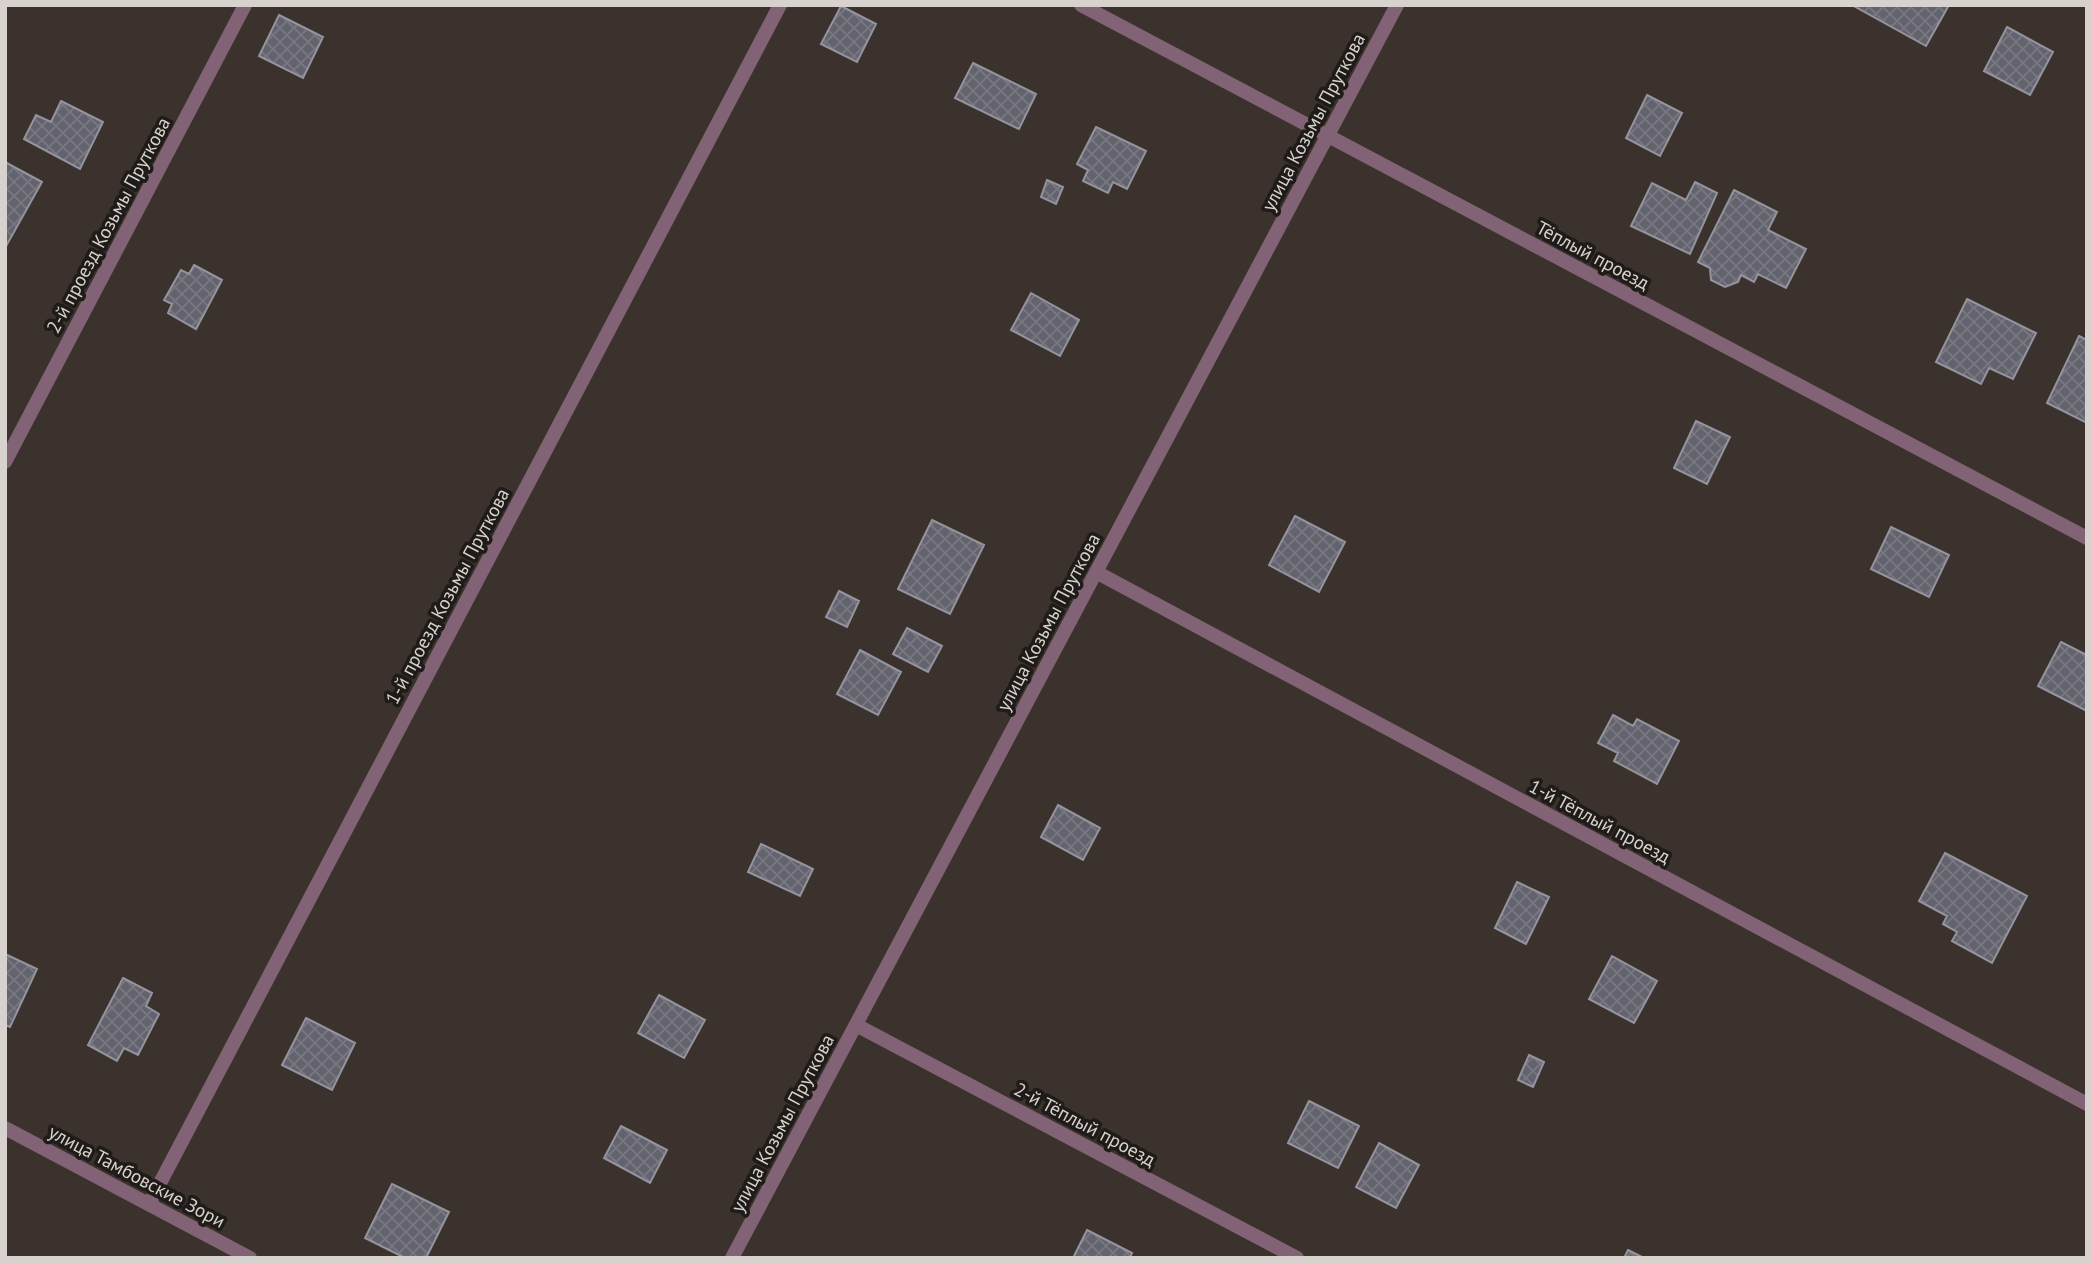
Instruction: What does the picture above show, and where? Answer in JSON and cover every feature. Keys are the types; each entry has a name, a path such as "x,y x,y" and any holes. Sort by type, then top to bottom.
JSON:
{"street":[{"name":"2-й проезд Козьмы Пруткова","path":"5,462 245,5"},
{"name":"1-й проезд Козьмы Пруткова","path":"149,1204 780,5"},
{"name":"Тёплый проезд","path":"1081,5 2087,538"},
{"name":"улица Козьмы Пруткова","path":"732,1258 1397,5"},
{"name":"1-й Тёплый проезд","path":"1096,572 2087,1104"},
{"name":"2-й Тёплый проезд","path":"856,1025 1297,1258"},
{"name":"улица Тамбовские Зори","path":"5,1128 250,1258"}],"building":[{"path":"1852,5 1949,5 1926,46"},
{"path":"841,6 876,24 857,62 821,44"},
{"path":"279,15 323,37 303,78 259,56"},
{"path":"2007,27 2053,52 2030,95 1984,71"},
{"path":"973,63 1036,94 1019,129 955,98"},
{"path":"1647,95 1682,113 1660,156 1626,138"},
{"path":"61,101 103,122 80,169 24,139 36,115 51,122"},
{"path":"1096,127 1146,151 1127,189 1113,182 1108,193 1083,181 1088,170 1077,164"},
{"path":"5,162 42,182 5,248"},
{"path":"1047,180 1063,187 1056,204 1041,197"},
{"path":"1695,182 1717,193 1690,254 1631,226 1652,183 1686,200"},
{"path":"1734,190 1777,212 1768,230 1806,249 1786,288 1758,274 1754,282 1741,275 1738,282 1725,287 1711,280 1710,268 1698,262"},
{"path":"194,265 222,280 196,329 168,313 172,304 164,300 181,270 189,274"},
{"path":"1031,293 1079,320 1060,356 1011,330"},
{"path":"1967,299 2036,333 2013,379 1989,368 1981,384 1936,362"},
{"path":"2079,336 2087,340 2087,423 2047,403"},
{"path":"1696,421 1730,437 1707,484 1674,468"},
{"path":"1295,516 1345,542 1319,592 1269,565"},
{"path":"932,520 984,545 950,614 898,589"},
{"path":"1891,527 1949,555 1929,597 1871,569"},
{"path":"839,591 859,601 847,627 826,617"},
{"path":"907,628 942,646 928,672 893,654"},
{"path":"2061,642 2087,655 2087,711 2038,686"},
{"path":"860,650 901,672 878,715 837,694"},
{"path":"1613,715 1633,726 1637,719 1679,741 1657,784 1614,761 1618,753 1598,743"},
{"path":"1058,805 1100,828 1083,860 1041,837"},
{"path":"761,844 813,869 800,896 748,872"},
{"path":"1945,853 2027,896 1992,963 1952,941 1957,932 1943,924 1947,916 1919,901"},
{"path":"1517,882 1549,897 1526,944 1495,928"},
{"path":"5,954 37,969 10,1027 5,1025"},
{"path":"1612,956 1657,981 1634,1023 1589,999"},
{"path":"123,978 152,993 146,1006 159,1014 138,1055 124,1048 117,1061 88,1045"},
{"path":"659,995 705,1020 684,1058 638,1033"},
{"path":"306,1018 355,1043 332,1090 282,1065"},
{"path":"1529,1055 1544,1062 1533,1087 1518,1080"},
{"path":"1309,1101 1359,1126 1338,1168 1288,1143"},
{"path":"621,1126 667,1150 650,1183 604,1158"},
{"path":"1379,1143 1419,1165 1396,1208 1356,1187"},
{"path":"392,1184 449,1212 426,1258 405,1258 365,1238"},
{"path":"1087,1230 1132,1253 1130,1258 1073,1258"},
{"path":"1628,1250 1644,1258 1624,1258"}]}
